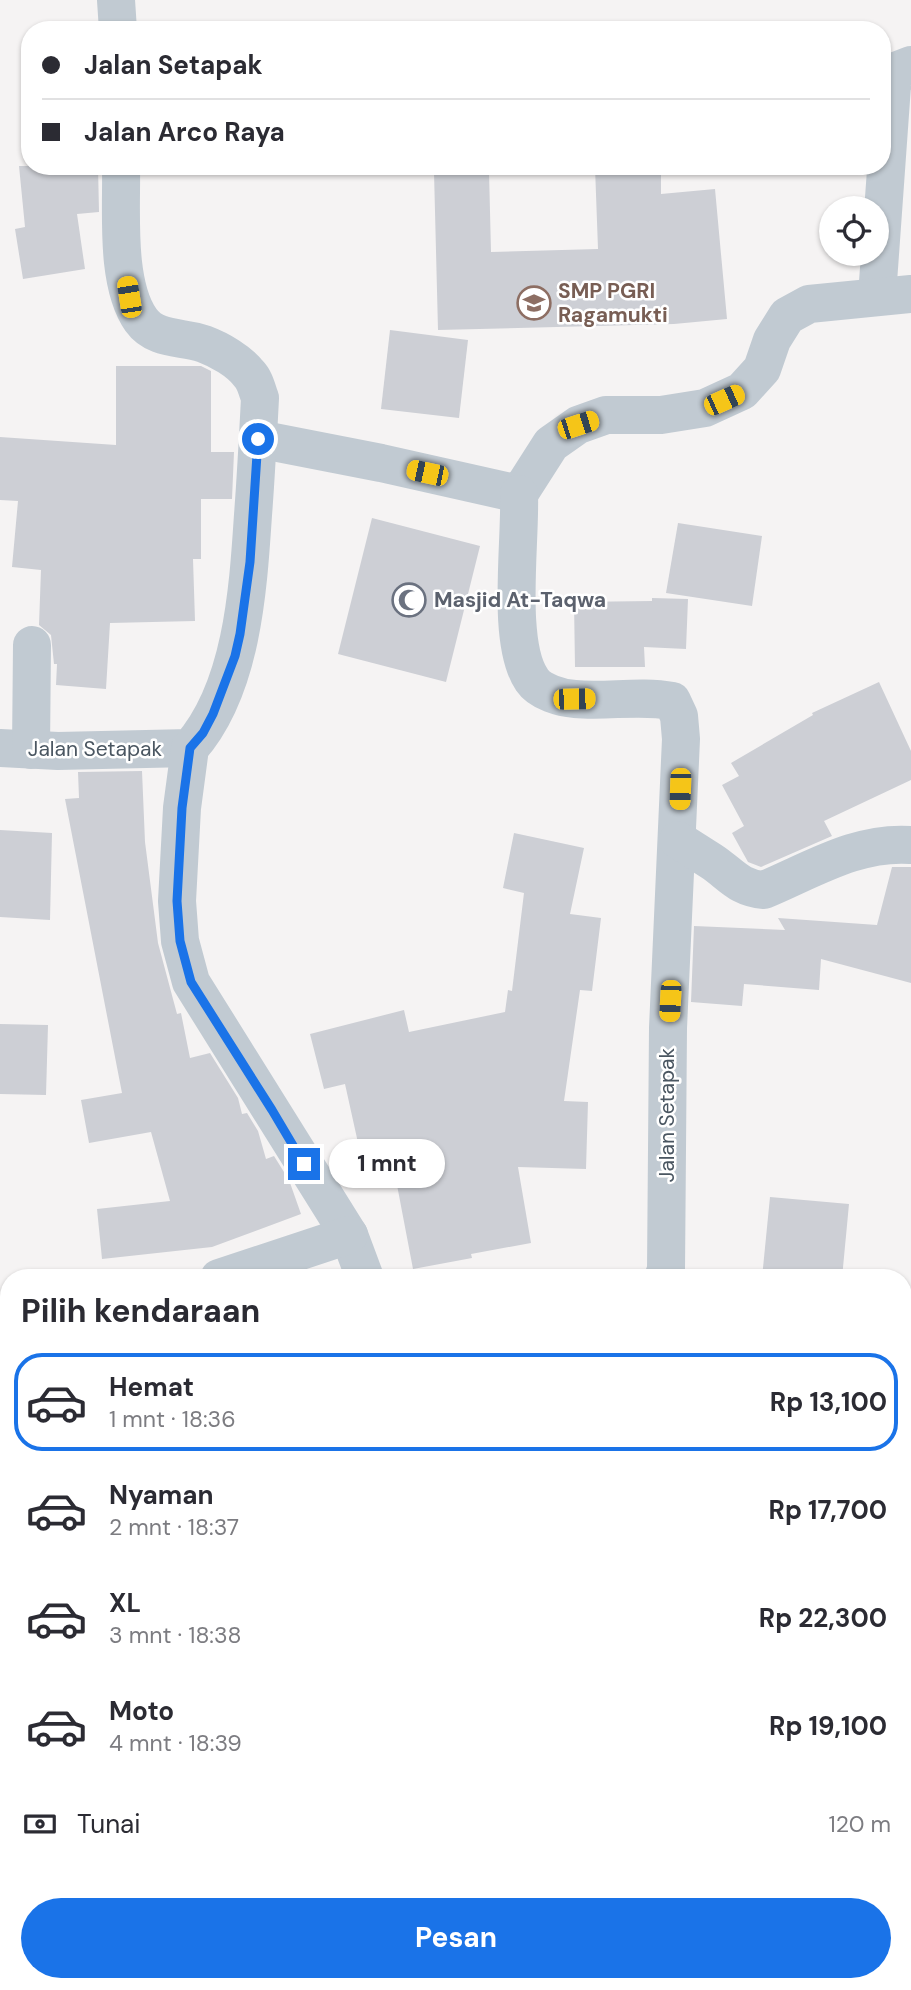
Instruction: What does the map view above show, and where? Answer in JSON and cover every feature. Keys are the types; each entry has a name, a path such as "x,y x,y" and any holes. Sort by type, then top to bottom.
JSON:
{"street":[{"path":"116,0 117,21"},
{"path":"258,439 519,494 551,444 578,425 606,415 661,415 705,408 742,391 762,369 772,340 787,316 809,303 894,295 892,86 898,70 911,65"},
{"name":"Jalan Setapak","path":"15,749 190,748 203,733 213,714 235,656 240,634 250,562 260,398 251,375 234,359 204,344 154,333 141,320 129,297 123,257 121,175"},
{"name":"Jalan Setapak","path":"519,494 518,634 525,666 533,682 550,693 574,699 658,698 672,701 679,716 681,739 678,840 668,1028 666,1269"},
{"path":"15,749 32,645"},
{"path":"190,748 182,808 177,901 180,941 191,982 349,1235 362,1269"},
{"path":"678,840 749,889 764,890 846,853 883,846 911,845"},
{"path":"246,1269 349,1235"}],"building":[{"path":"19,166 21,175 98,175 99,212 77,214 85,269 23,279 15,229 25,227"},
{"path":"434,175 489,175 491,252 598,249 595,175 661,175 661,194 715,189 727,319 674,324 438,330"},
{"path":"390,330 468,340 459,418 381,409"},
{"path":"116,366 201,366 211,371 211,452 234,452 232,499 201,499 201,559 193,559 195,621 110,623 106,689 56,685 57,664 54,664 51,635 39,625 41,570 12,567 18,501 0,500 0,437 116,445"},
{"name":"Masjid At-Taqwa","path":"372,518 480,546 446,682 338,654"},
{"path":"678,523 762,536 752,606 666,593"},
{"path":"652,598 688,599 686,649 644,647 645,667 575,667 574,602 652,601"},
{"path":"879,682 911,751 911,780 824,821 832,836 761,867 748,862 732,833 744,826 722,785 739,776 731,763 813,715 812,713"},
{"path":"142,771 145,842 158,943 177,1014 181,1013 190,1058 210,1053 238,1098 242,1114 247,1113 258,1131 266,1159 274,1156 289,1180 301,1214 212,1247 102,1259 97,1209 170,1201 151,1132 89,1143 81,1100 122,1093 65,799 79,798 78,772"},
{"path":"0,830 52,833 50,920 0,917"},
{"path":"514,833 584,848 570,914 601,918 592,991 580,990 564,1101 588,1102 586,1169 518,1167 531,1243 471,1254 472,1258 413,1269 393,1164 364,1170 345,1084 324,1089 310,1034 404,1010 409,1032 505,1012 508,990 512,991 524,893 503,888"},
{"path":"892,867 911,867 911,983 821,959 819,990 744,984 742,1006 691,1002 694,926 785,930 778,918 877,925"},
{"path":"0,1024 48,1025 46,1095 0,1094"},
{"path":"770,1197 849,1204 843,1269 763,1269"}],"place":[{"name":"SMP PGRI Ragamukti","path":"534,303"},
{"name":"Masjid At-Taqwa","path":"409,600"}],"route":[{"path":"258,439 245,612 235,656 213,714 203,733 190,748 182,808 177,901 180,941 191,982 304,1164"}]}
